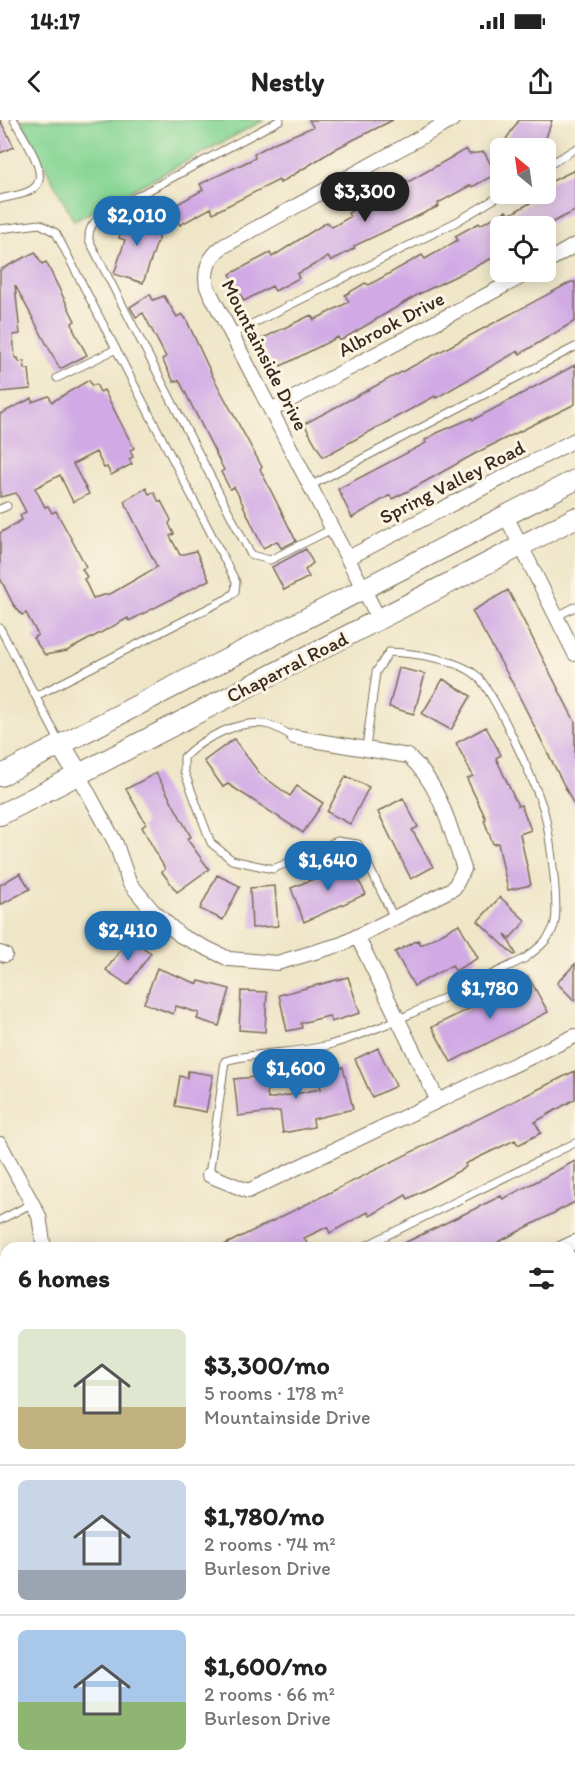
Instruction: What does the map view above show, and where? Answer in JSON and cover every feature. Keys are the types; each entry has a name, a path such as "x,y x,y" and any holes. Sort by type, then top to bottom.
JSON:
{"main road":[{"name":"Chaparral Road","path":"0,776 575,480"},
{"name":"Chaparral Road","path":"0,815 575,518"},
{"path":"60,744 78,774"}],"street":[{"name":"Mountainside Drive","path":"379,619 231,334 206,278 206,269 215,252 452,120"},
{"path":"556,256 575,245"},
{"name":"Albrook Drive","path":"271,410 511,282"},
{"name":"Spring Valley Road","path":"348,558 575,440"},
{"path":"506,516 575,654"},
{"path":"78,774 116,844 129,882 152,910 181,936 229,958 277,963 342,944 454,888 465,870 445,815 420,766 408,756 294,737"},
{"path":"357,936 438,1101"},
{"path":"209,1175 248,1191 575,1036"},
{"path":"0,1144 39,1216 43,1242"}],"lane":[{"path":"0,199 25,193 36,186 40,178 40,168 14,120"},
{"path":"280,120 108,212 94,221 88,230 89,240 251,555 270,560 332,529"},
{"path":"556,161 575,149"},
{"path":"231,334 456,222 490,201"},
{"path":"0,230 40,224 53,230 234,578 236,587 228,598 36,696"},
{"path":"310,486 575,347"},
{"path":"57,378 116,349"},
{"path":"556,616 575,607"},
{"path":"0,628 60,744"},
{"path":"209,1175 225,1061 247,1054 326,1046 366,1034 524,959 546,942 555,924 556,903 543,807 490,694 476,675 419,653 389,652 376,672 366,748"},
{"path":"294,737 269,725 253,723 200,741 184,757 184,771 211,843 232,861 273,869 337,840 358,844 394,918"},
{"path":"373,1242 575,1143"},
{"path":"0,1220 33,1203"}],"green space":[{"path":"21,120 264,120 74,221"}],"building":[{"path":"0,120 14,147 0,153"},
{"path":"309,120 393,120 337,148 280,183 279,180 213,213 211,208 180,225 170,208 203,190 200,184 255,158 254,154 276,142 313,127"},
{"path":"519,120 552,120 546,138 507,138"},
{"path":"466,149 469,154 484,152 490,163 490,177 438,203 439,206 354,246 355,248 331,261 328,257 297,274 299,278 275,291 272,286 244,301 230,274 270,253 272,257 327,222 332,227 350,217 348,213 357,208 355,206 406,180 408,182"},
{"path":"575,170 575,211 556,220 556,216 497,216 506,211 509,215 528,204 556,204 556,179"},
{"path":"126,214 163,225 143,283 114,274 125,240 119,238"},
{"path":"490,220 490,259 417,295 340,341 338,337 274,368 259,340 311,315 314,320 349,302 345,295 365,283 369,285 422,255 425,259 458,240 455,236 479,223 480,225"},
{"path":"35,252 42,264 46,262 75,321 72,323 74,331 87,355 60,369 15,285 20,334 13,335 15,358 18,358 19,362 24,361 25,369 29,369 31,389 0,392 0,270"},
{"path":"571,282 575,282 575,321 520,354 518,351 436,398 435,396 323,457 304,424"},
{"path":"150,294 153,300 164,296 177,317 182,314 186,319 212,375 262,467 260,469 296,541 281,548 277,541 263,548 237,492 234,487 230,489 221,472 224,470 179,380 174,382 162,359 166,357 143,313 136,317 130,307"},
{"path":"575,365 575,404 478,452 392,499 390,495 352,518 338,489 426,443 425,440 437,433 472,418 473,420"},
{"path":"89,380 92,386 96,384 100,392 104,390 134,448 130,450 133,457 129,459 132,464 111,475 107,467 104,468 96,452 73,464 89,494 73,502 60,475 35,488 45,507 48,506 52,513 56,511 80,555 86,567 82,569 87,577 84,579 93,598 112,593 157,567 124,501 146,488 149,494 154,492 171,520 169,524 174,534 170,536 180,555 196,551 209,580 129,621 128,618 67,651 45,655 33,638 38,635 26,613 22,615 13,604 0,578 0,533 22,520 20,515 26,512 16,493 0,497 0,414 32,398 32,402 49,396 52,402"},
{"path":"306,549 313,563 305,570 309,577 284,590 272,567"},
{"path":"508,590 575,722 575,807 512,682 472,611"},
{"path":"399,668 425,674 414,714 389,707"},
{"path":"443,679 471,696 451,730 422,714"},
{"path":"486,727 501,755 496,758 518,806 521,805 531,830 520,834 531,885 508,890 498,843 493,844 484,820 486,819 467,779 473,776 456,743"},
{"path":"234,739 260,774 290,796 297,786 323,803 303,833 228,784 223,787 204,761"},
{"path":"156,773 191,837 187,839 209,869 177,892 162,872 165,869 142,827 146,824 126,789"},
{"path":"346,776 369,787 350,824 327,812"},
{"path":"403,798 418,827 412,830 433,867 411,879 378,812"},
{"path":"347,860 366,894 304,922 291,888 326,874"},
{"path":"20,873 30,889 0,905 0,885"},
{"path":"217,875 240,886 223,920 200,909"},
{"path":"275,886 278,926 252,928 250,888"},
{"path":"500,897 526,921 510,938 505,934 516,954 514,955 478,921"},
{"path":"459,924 478,958 455,971 452,965 414,986 395,952 418,940 421,945"},
{"path":"129,938 151,953 128,985 106,970"},
{"path":"575,964 575,1001 557,983"},
{"path":"157,968 198,984 199,981 230,989 219,1026 197,1019 199,1013 176,1006 173,1014 144,1003"},
{"path":"528,976 548,1012 451,1062 432,1027 507,990"},
{"path":"348,977 360,1013 331,1022 329,1016 301,1023 302,1028 287,1031 279,995"},
{"path":"241,991 267,992 265,1032 239,1030"},
{"path":"378,1048 396,1086 372,1097 355,1059"},
{"path":"343,1067 353,1109 313,1119 314,1127 283,1133 280,1111 238,1116 234,1079 265,1076 268,1099 321,1089 317,1074"},
{"path":"188,1071 213,1075 206,1112 175,1106 180,1076 187,1078"},
{"path":"575,1071 575,1099 535,1122 541,1133 518,1145 515,1140 465,1164 466,1167 408,1199 406,1195 370,1216 368,1212 330,1233 327,1227 304,1238 306,1242 230,1242"},
{"path":"575,1161 575,1202 498,1242 406,1242 501,1196 503,1199"}]}
